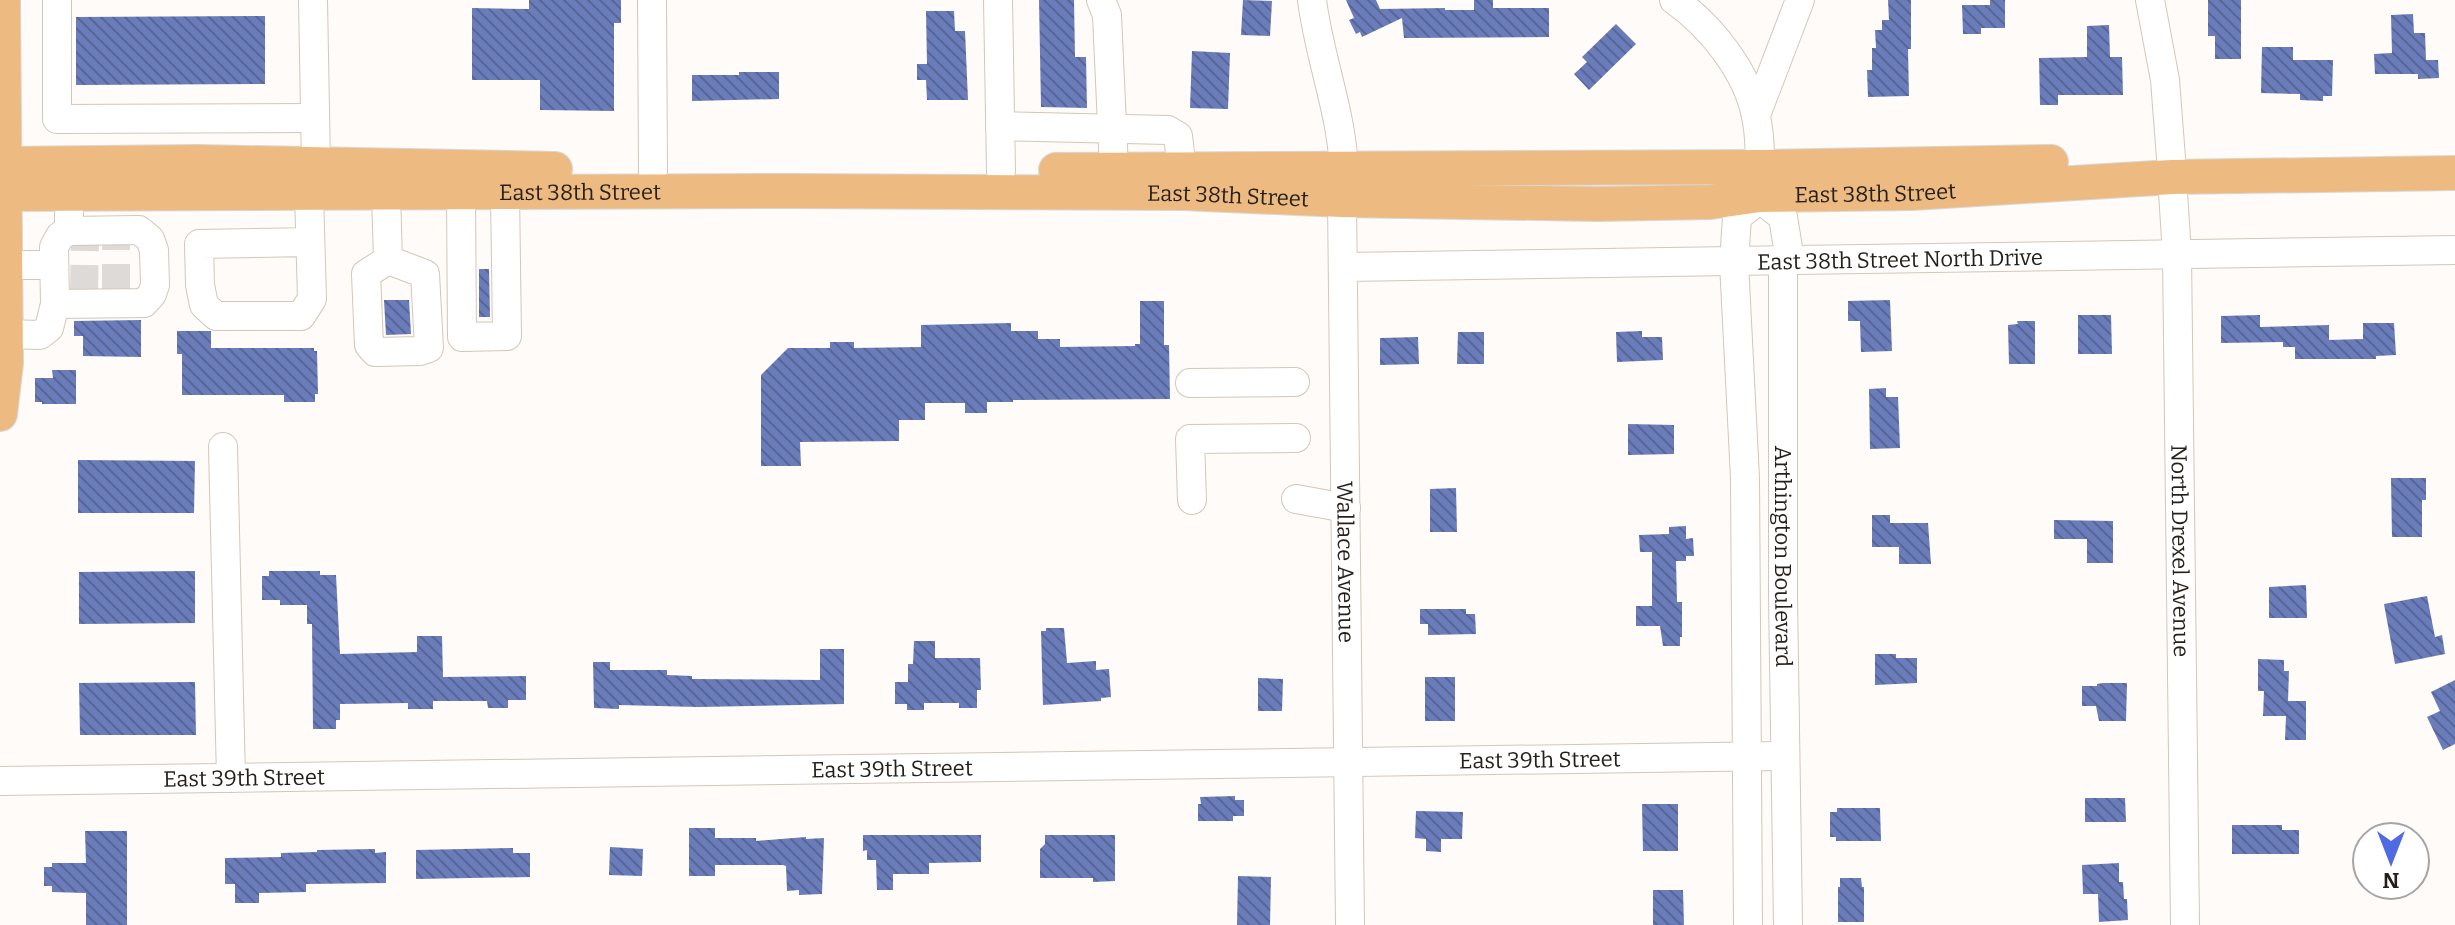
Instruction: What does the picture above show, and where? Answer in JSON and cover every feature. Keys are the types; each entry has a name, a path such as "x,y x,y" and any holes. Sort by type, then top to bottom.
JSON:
{"main road":[{"path":"0,414 6,363 3,0"},
{"name":"East 38th Street","path":"2172,168 2455,150"},
{"name":"East 38th Street","path":"3,179 198,162 386,193 1184,193 1343,185 1760,187 1972,164 2455,173"},
{"name":"East 38th Street","path":"3,179 67,193 140,194 312,180 653,171 1182,169 1343,185"}],"street":[{"path":"57,0 57,119 315,118"},
{"path":"310,242 315,118 313,0"},
{"path":"652,0 653,171"},
{"path":"998,0 1001,171"},
{"path":"1101,0 1107,15 1114,169"},
{"name":"Wallace Avenue","path":"1312,0 1341,138 1343,185 1350,925"},
{"path":"1674,0 1695,16 1725,50 1742,78 1756,115 1760,187"},
{"path":"1756,115 1800,0"},
{"name":"North Drexel Avenue","path":"2150,0 2165,80 2177,254 2185,925"},
{"path":"197,118 198,162"},
{"path":"1000,126 1168,130 1178,136 1182,169"},
{"name":"Arthington Boulevard","path":"1748,925 1745,478 1734,263 1737,217 1760,187 1783,217 1788,248 1783,262 1782,463 1788,925"},
{"path":"461,192 462,337 507,336 505,192"},
{"path":"67,193 79,233"},
{"path":"386,193 388,260"},
{"path":"124,233 140,194"},
{"path":"6,334 40,335 49,328 55,304 54,247 60,236 124,233 150,239 154,250 155,285 144,303 116,298 84,298 55,304"},
{"name":"East 38th Street North Drive","path":"1344,267 2455,250"},
{"path":"5,265 54,265"},
{"path":"1190,383 1295,382"},
{"path":"1192,500 1190,439 1296,438"},
{"path":"223,447 231,778"},
{"path":"1296,499 1346,508"},
{"name":"East 39th Street","path":"0,781 1784,756"}],"building":[{"path":"529,0 621,0 621,23 614,23 614,111 540,110 540,80 472,80 472,8 529,9"},
{"path":"1039,0 1074,0 1075,57 1086,57 1087,108 1041,107"},
{"path":"1243,0 1272,1 1270,36 1241,35"},
{"path":"1346,0 1376,0 1380,9 1474,10 1474,0 1493,0 1493,8 1549,8 1549,37 1404,38 1402,18 1362,37 1360,32 1356,34 1349,20 1354,18"},
{"path":"1888,0 1911,0 1909,96 1868,97 1867,70 1872,70 1875,30 1882,30 1882,20 1889,20"},
{"path":"1990,0 2005,0 2005,28 1981,28 1981,34 1963,34 1962,5 1990,5"},
{"path":"2208,0 2241,0 2241,59 2215,59 2215,36 2208,36"},
{"path":"926,11 954,11 955,31 965,31 968,100 927,100 926,80 917,80 917,64 927,64"},
{"path":"2413,14 2414,33 2425,33 2426,60 2438,60 2439,78 2418,79 2418,74 2375,74 2374,54 2392,53 2391,15"},
{"path":"265,16 265,84 76,85 76,17"},
{"path":"1616,24 1636,44 1589,90 1574,74 1587,62 1582,57"},
{"path":"2109,25 2110,57 2122,57 2123,95 2058,95 2058,105 2040,105 2039,58 2087,57 2087,26"},
{"path":"2262,47 2293,47 2293,60 2333,60 2332,96 2323,96 2323,101 2300,100 2300,94 2261,93"},
{"path":"1192,51 1230,53 1228,109 1190,108"},
{"path":"739,72 779,72 779,99 692,101 692,75 739,75"},
{"path":"479,269 489,269 490,317 479,317"},
{"path":"384,300 409,300 411,334 386,335"},
{"path":"1890,300 1892,351 1861,352 1860,321 1848,321 1848,301"},
{"path":"1140,301 1164,301 1164,345 1169,345 1170,399 1013,400 987,402 987,413 965,413 965,403 925,403 925,420 899,420 899,441 800,442 801,466 761,466 761,375 788,348 830,348 830,342 854,342 854,348 921,347 921,325 1011,323 1011,331 1038,331 1038,339 1060,339 1060,347 1135,346 1140,344"},
{"path":"2078,315 2111,315 2112,354 2078,354"},
{"path":"2260,315 2260,327 2329,325 2329,340 2363,339 2363,323 2394,323 2396,355 2376,356 2376,359 2295,359 2295,347 2283,347 2283,342 2221,343 2221,316"},
{"path":"141,320 141,357 83,356 83,336 74,336 74,321"},
{"path":"2017,321 2035,321 2035,364 2009,364 2008,325 2018,324"},
{"path":"177,331 211,331 211,348 314,348 317,351 318,394 315,394 315,402 284,402 284,395 182,395 182,354 177,354"},
{"path":"1642,331 1642,337 1662,337 1663,360 1617,362 1616,332"},
{"path":"1458,332 1484,332 1484,364 1457,364"},
{"path":"1418,337 1419,364 1380,365 1380,338"},
{"path":"52,370 76,370 76,404 35,402 35,378 53,378"},
{"path":"1886,388 1886,397 1898,397 1900,448 1870,449 1869,389"},
{"path":"1628,424 1674,425 1674,454 1628,455"},
{"path":"78,460 195,461 194,513 78,513"},
{"path":"2391,478 2426,478 2426,500 2422,500 2422,537 2392,537"},
{"path":"1456,488 1457,532 1430,532 1430,489"},
{"path":"1872,515 1890,515 1890,523 1928,523 1931,564 1899,564 1899,547 1872,547"},
{"path":"2054,520 2113,521 2113,563 2087,563 2087,539 2054,539"},
{"path":"1686,526 1686,539 1693,538 1694,556 1686,556 1686,561 1676,561 1677,602 1682,602 1682,637 1680,646 1663,646 1660,626 1636,626 1636,606 1652,606 1652,552 1640,552 1639,535 1669,534 1669,527"},
{"path":"195,571 195,623 79,624 79,572"},
{"path":"269,571 320,571 320,575 336,575 340,654 417,652 417,636 442,636 443,677 526,676 526,700 508,700 508,708 488,708 487,701 433,701 433,709 408,709 408,703 340,704 340,720 336,720 336,729 313,729 312,624 307,624 307,605 280,605 280,600 262,600 262,576 269,576"},
{"path":"2306,585 2307,618 2269,618 2269,587"},
{"path":"2427,596 2435,637 2442,635 2445,654 2395,664 2384,604"},
{"path":"1420,609 1466,609 1466,614 1475,614 1476,634 1428,635 1428,624 1420,624"},
{"path":"1046,628 1064,628 1067,663 1096,661 1096,670 1109,669 1111,697 1101,698 1101,701 1043,705 1041,631 1046,631"},
{"path":"914,641 935,641 935,658 980,658 981,690 977,690 977,708 959,708 959,703 924,703 924,710 907,710 907,704 895,704 895,682 908,682 908,664 913,664"},
{"path":"820,649 844,649 844,704 619,705 619,709 594,708 593,662 610,662 610,670 667,670 667,675 692,676 692,679 820,680"},
{"path":"1875,654 1917,658 1917,683 1875,685"},
{"path":"2258,659 2284,660 2284,671 2289,671 2288,701 2306,701 2306,740 2285,740 2286,716 2263,716 2264,691 2258,691"},
{"path":"1425,677 1455,677 1455,721 1425,721"},
{"path":"1258,678 1283,679 1282,711 1258,711"},
{"path":"2455,680 2455,744 2443,750 2427,717 2440,711 2431,692"},
{"path":"195,682 196,735 80,735 79,683"},
{"path":"2127,683 2126,721 2099,721 2096,706 2082,706 2082,686"},
{"path":"1235,796 1235,800 1244,800 1244,816 1233,816 1233,821 1198,821 1200,797"},
{"path":"2085,798 2125,798 2126,822 2085,822"},
{"path":"1642,804 1678,804 1678,851 1643,851"},
{"path":"1837,808 1880,808 1881,841 1836,841 1836,837 1830,837 1830,812 1837,812"},
{"path":"1416,811 1463,812 1462,839 1441,839 1441,852 1426,851 1426,839 1415,838"},
{"path":"2232,825 2282,825 2282,830 2299,830 2299,854 2232,854"},
{"path":"689,828 715,828 715,838 756,838 756,841 824,838 822,894 799,895 799,890 787,891 786,866 783,865 715,865 715,876 689,876"},
{"path":"85,831 127,831 127,925 86,925 86,893 52,892 52,886 44,886 44,867 52,867 52,863 86,863"},
{"path":"863,835 981,835 981,862 929,863 929,874 893,874 893,890 877,890 876,860 867,860 867,850 863,851"},
{"path":"1045,835 1115,835 1115,881 1040,878 1040,849 1045,844"},
{"path":"610,847 643,849 642,876 609,875"},
{"path":"513,848 513,853 530,853 530,877 416,879 416,850"},
{"path":"375,849 375,853 386,852 386,883 306,884 306,892 259,893 259,903 235,903 235,884 225,884 225,858 281,857 281,853 317,850"},
{"path":"2119,863 2119,882 2123,882 2128,920 2099,922 2098,894 2083,894 2082,865"},
{"path":"1238,876 1271,877 1270,925 1237,925"},
{"path":"1840,878 1861,878 1864,922 1838,922"},
{"path":"1653,890 1683,890 1684,925 1653,925"}],"tunnel":[{"path":"84,293 85,239"},
{"path":"116,239 116,292"}]}
